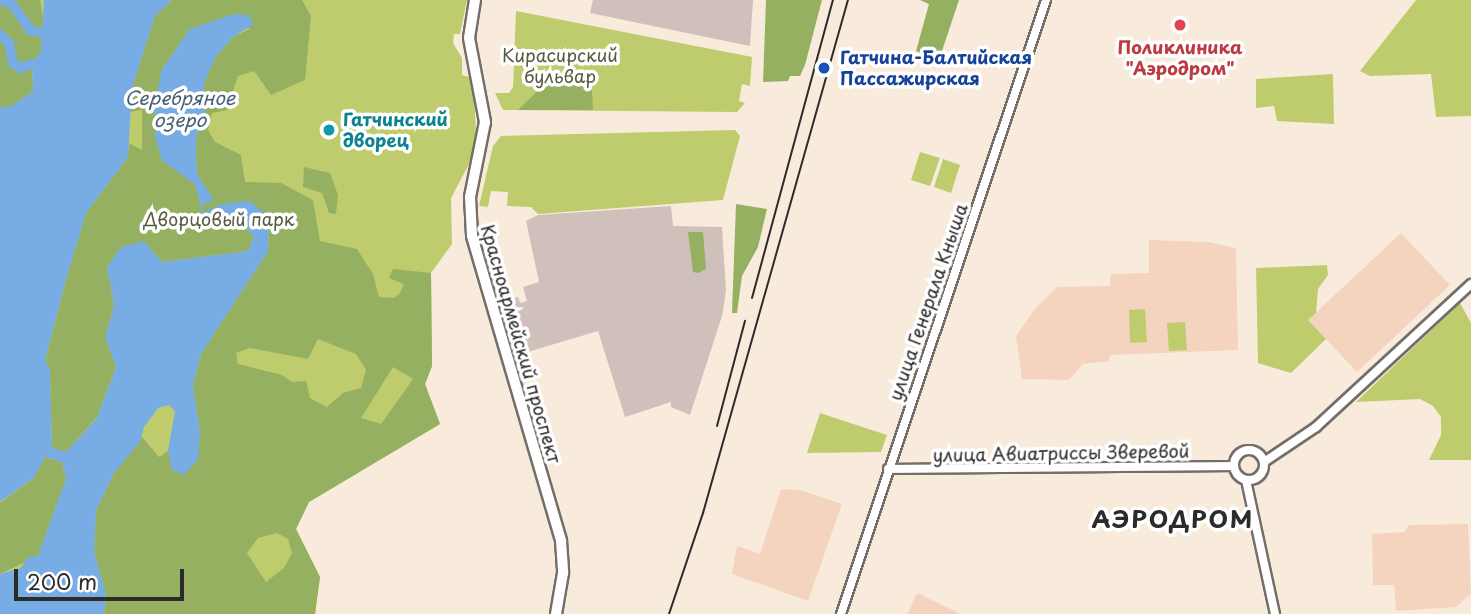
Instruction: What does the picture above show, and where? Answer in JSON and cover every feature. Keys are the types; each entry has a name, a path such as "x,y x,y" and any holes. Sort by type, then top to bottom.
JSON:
{"main road":[{"name":"Красноармейский проспект","path":"475,0 469,38 485,122 468,210 472,236 561,541 563,573 556,614"}],"street":[{"name":"улица Генерала Кныша","path":"841,614 1046,0"},
{"path":"1246,480 1261,475 1264,462 1316,427 1471,284"},
{"path":"1264,462 1254,451 1247,450 1234,466 1246,480 1275,614"},
{"name":"улица Авиатриссы Зверевой","path":"888,470 1234,466"}],"shaded area":[{"path":"593,0 753,0 750,46 590,13"},
{"path":"671,206 673,226 722,227 726,291 722,316 690,415 671,407 671,402 625,417 598,331 521,354 505,301 518,297 520,303 527,301 523,287 539,282 526,221 538,215"},
{"path":"1401,233 1450,285 1357,372 1308,320"},
{"path":"1149,240 1208,242 1236,248 1238,350 1110,355 1109,361 1083,364 1069,380 1022,379 1016,336 1034,310 1057,287 1110,286 1111,274 1149,273"},
{"path":"781,489 800,490 842,504 808,601 732,574 737,546 760,554"},
{"path":"1468,524 1471,594 1456,607 1396,611 1394,585 1373,585 1372,534 1404,532 1409,525"},
{"path":"917,593 957,612 960,614 907,614"}],"green space":[{"name":"Дворцовый парк","path":"0,0 467,0 460,34 454,34 453,43 462,58 462,75 473,78 477,149 451,198 452,244 431,273 432,366 425,384 440,424 309,502 296,529 320,577 315,614 0,614"},
{"path":"0,0 40,0 44,24 41,51 32,64 33,91 10,108 0,107"},
{"path":"172,0 302,0 311,16 305,80 271,95 254,71 238,76 227,110 212,113 208,130 215,142 241,155 245,182 281,183 313,200 320,241 357,249 373,274 379,297 394,298 400,293 404,284 389,278 393,269 431,273 432,366 425,384 440,424 309,502 296,529 320,577 315,614 104,614 106,595 94,551 96,511 114,473 142,437 159,457 168,451 172,469 200,433 193,385 201,354 268,251 269,216 203,212 244,225 254,237 248,251 162,262 144,241 107,267 114,305 105,337 116,367 97,417 66,452 52,448 50,370 45,361 86,213 128,157 129,143 142,150 142,110 130,112 132,88 155,16","holes":["251,28 233,37 215,58 204,83 205,115 196,137 196,160 198,176 213,199 201,205 162,69 190,29","318,339 356,354 366,370 361,388 343,393 327,407 310,398 306,381 292,382 282,375 238,364 236,353 250,348 308,359","393,367 413,379 381,424 361,418","277,533 288,539 292,553 284,568 266,582 247,553 258,538"]},
{"path":"766,0 822,0 805,65 800,76 790,76 788,81 763,82"},
{"path":"920,0 959,0 939,60 916,51 929,4"},
{"path":"1416,0 1471,0 1471,116 1436,117 1431,74 1370,76 1360,71"},
{"name":"Кирасирский бульвар","path":"516,11 752,57 750,86 742,84 739,101 745,103 737,112 503,110 495,93 509,93 513,87"},
{"path":"1333,74 1334,124 1277,121 1274,106 1256,108 1256,79"},
{"path":"583,75 591,75 593,110 518,110 545,84 556,78 576,80"},
{"path":"735,130 740,136 723,200 538,214 531,207 507,206 508,192 491,191 488,207 479,206 493,146 501,136"},
{"path":"920,152 940,158 930,186 911,180"},
{"path":"943,159 960,165 951,193 934,187"},
{"path":"304,167 330,173 338,195 336,214 329,213 322,193 303,187"},
{"path":"736,204 767,209 758,247 742,276 737,313 732,313"},
{"path":"688,232 703,232 706,269 698,273 693,272"},
{"path":"1327,265 1328,275 1318,289 1316,313 1308,320 1326,339 1291,373 1258,363 1256,268"},
{"path":"1460,303 1471,323 1471,460 1429,460 1441,435 1441,417 1433,406 1420,399 1356,402"},
{"path":"1145,309 1147,342 1130,343 1129,310"},
{"path":"1185,322 1187,350 1169,351 1167,323"},
{"path":"820,413 887,435 881,452 807,453"},
{"path":"44,457 62,462 66,479 38,556 0,574 0,503 34,478"}],"water":[{"path":"44,0 172,0 155,16 132,88 128,157 86,213 67,276 45,360 50,370 52,448 66,452 97,418 116,367 105,337 114,305 107,267 121,247 144,241 162,262 248,251 254,237 244,225 202,213 222,204 249,201 269,216 268,251 201,354 193,385 200,433 198,459 184,475 172,470 168,451 175,411 169,405 158,408 144,427 140,442 114,473 96,511 94,551 106,595 104,614 0,614 0,574 21,568 28,557 38,556 66,479 62,462 45,457 34,478 0,502 0,107 10,107 33,91 32,64 41,51"},
{"name":"Серебряное озеро","path":"234,14 248,15 254,24 233,37 215,58 204,83 205,116 196,137 196,160 198,176 214,200 201,205 195,185 162,160 155,136 155,102 162,69 190,29"}],"waterway":[{"path":"0,0 12,4 30,30 43,33"},
{"path":"0,34 9,43 13,63 20,68 32,64"},
{"path":"201,205 202,213"}],"railway":[{"path":"752,298 833,0"},
{"path":"669,614 703,513 848,0"},
{"path":"717,426 745,321"}],"place":[{"name":"Поликлиника \"Аэродром\"","path":"1180,25"},
{"name":"Гатчина-Балтийская Пассажирская","path":"824,68"},
{"name":"Гатчинский дворец","path":"329,130"}],"district":[{"name":"АЭРОДРОМ","path":"1173,519"}]}
